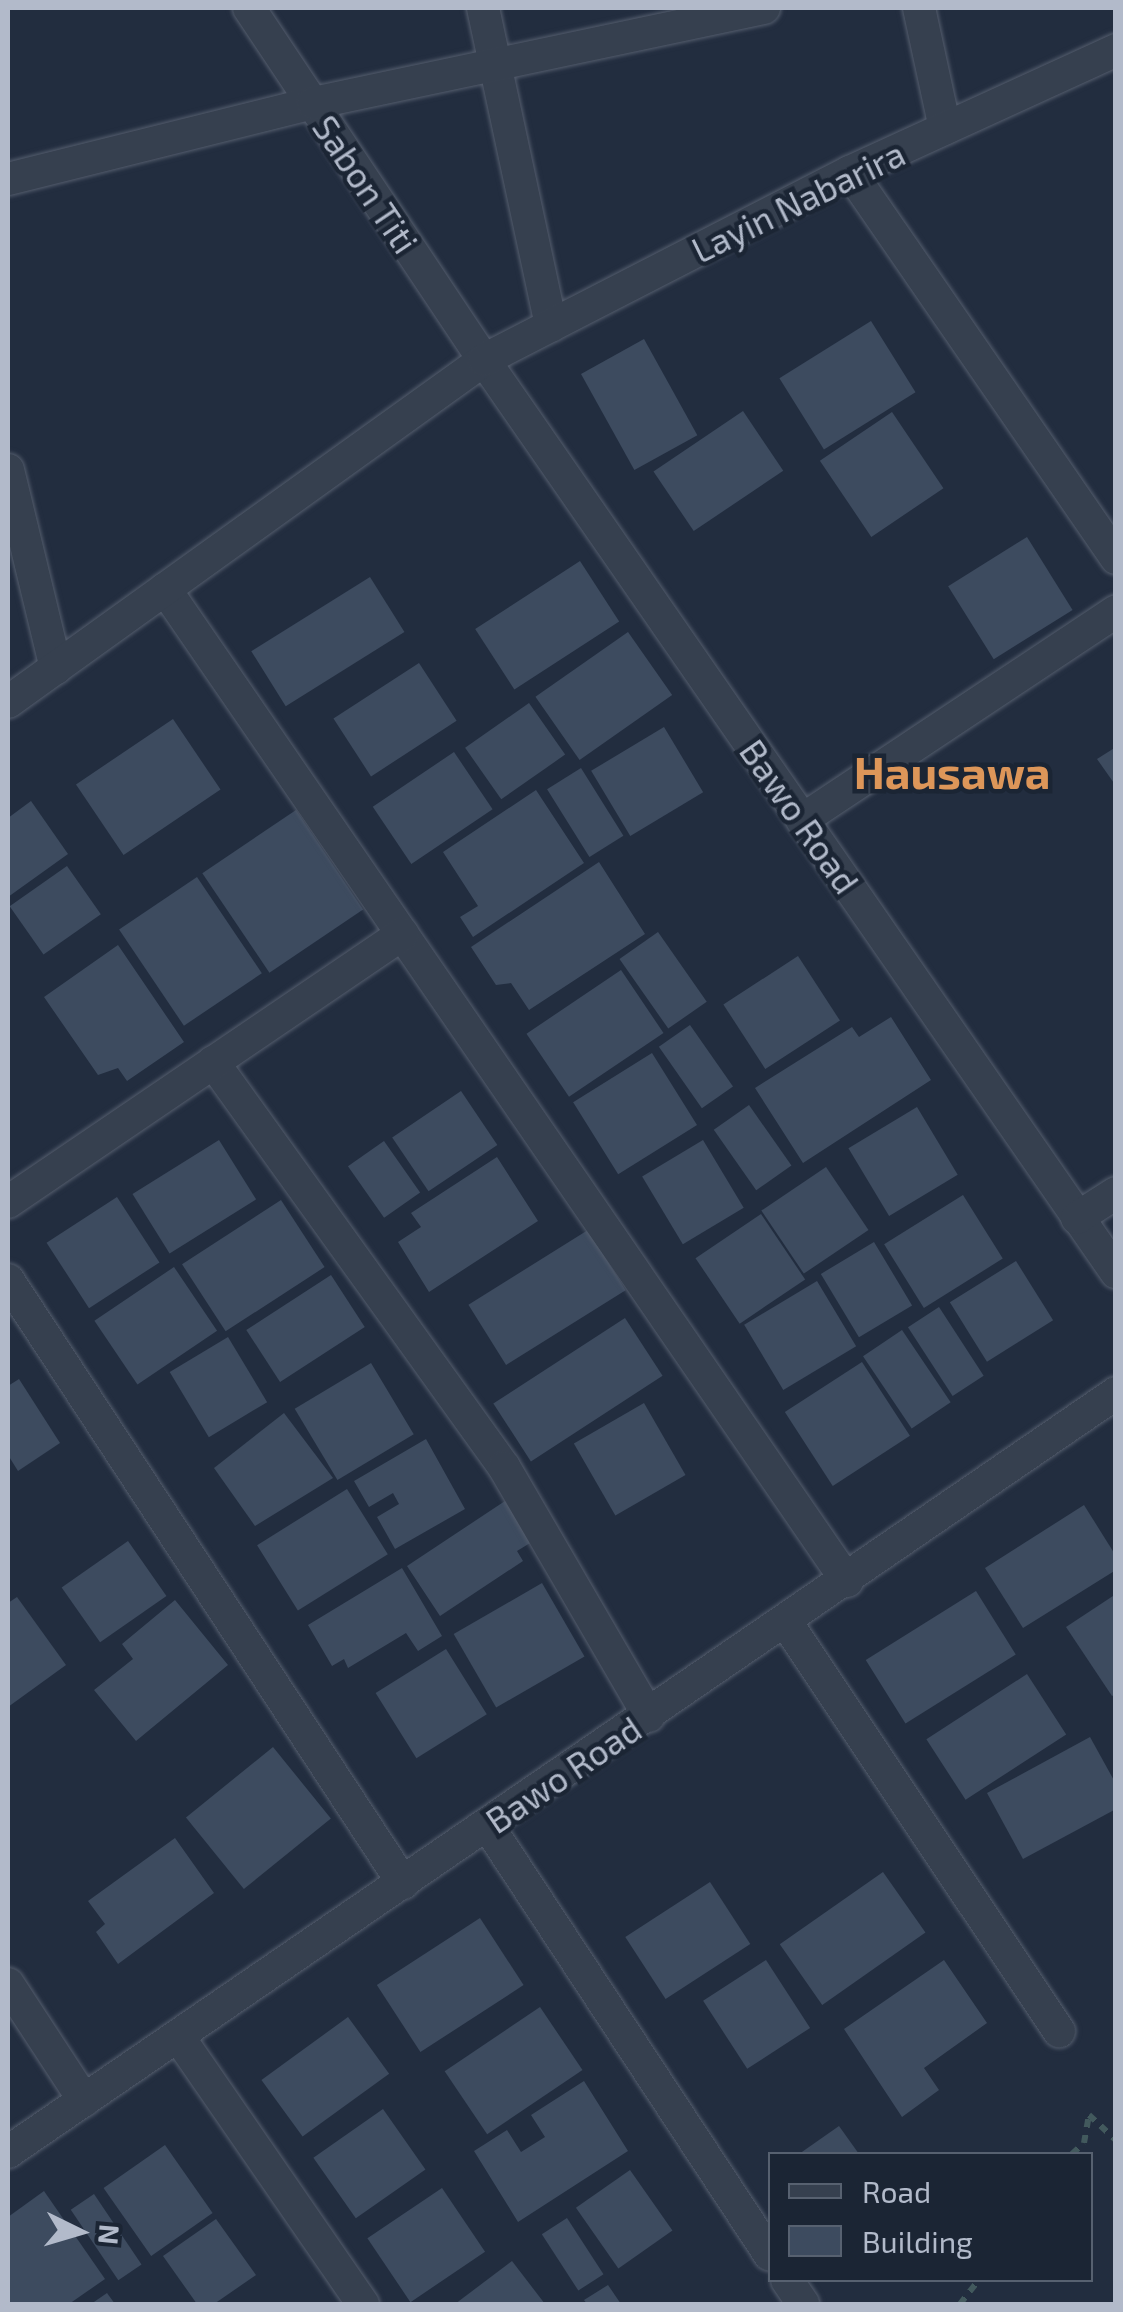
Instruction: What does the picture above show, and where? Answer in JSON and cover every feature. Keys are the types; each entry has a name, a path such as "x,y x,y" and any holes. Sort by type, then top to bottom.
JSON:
{"street":[{"name":"Sabon Titi","path":"249,8 484,360"},
{"path":"483,8 550,326"},
{"path":"8,179 313,103 764,8"},
{"path":"919,8 945,128"},
{"name":"Layin Nabarira","path":"8,702 484,360 850,172 1116,50"},
{"path":"850,172 1116,558"},
{"name":"Bawo Road","path":"484,360 1116,1272"},
{"path":"8,470 56,668"},
{"path":"165,590 847,1581"},
{"path":"802,820 1116,612"},
{"path":"8,1202 402,934"},
{"path":"212,1062 504,1468 649,1716"},
{"path":"1078,1218 1116,1193"},
{"path":"8,1280 404,1883"},
{"name":"Bawo Road","path":"8,2152 847,1581 1116,1393"},
{"path":"786,1622 1059,2031"},
{"path":"488,1826 768,2252"},
{"path":"8,1984 84,2100"},
{"path":"178,2036 363,2304"},
{"path":"788,2282 803,2304"}],"path":[{"path":"1074,2152 1084,2143 1089,2115 1116,2140"},
{"path":"960,2304 977,2282"}],"building":[{"path":"871,321 916,392 824,449 779,378"},
{"path":"644,339 697,435 634,470 581,374"},
{"path":"743,411 783,471 694,531 653,471"},
{"path":"892,412 943,488 871,537 820,461"},
{"path":"1027,537 1073,610 994,659 948,586"},
{"path":"580,561 619,621 514,689 475,629"},
{"path":"370,577 404,632 286,706 251,651"},
{"path":"628,632 672,695 580,760 535,697"},
{"path":"419,663 457,721 371,776 333,719"},
{"path":"529,703 565,755 501,799 465,748"},
{"path":"173,719 221,789 124,855 76,784"},
{"path":"664,727 703,792 630,836 591,771"},
{"path":"1116,747 1116,786 1097,759"},
{"path":"454,752 493,809 411,864 373,807"},
{"path":"581,768 623,836 589,857 547,789"},
{"path":"536,790 584,863 473,937 460,917 478,906 443,852"},
{"path":"31,801 68,854 8,897 8,818"},
{"path":"296,810 363,909 269,973 202,873"},
{"path":"599,862 645,934 529,1010 511,983 496,985 471,947"},
{"path":"67,866 101,914 44,954 10,906"},
{"path":"197,877 262,973 184,1026 119,930"},
{"path":"658,932 707,1002 668,1029 619,959"},
{"path":"118,945 184,1042 127,1081 118,1068 98,1075 44,997"},
{"path":"798,956 840,1021 765,1069 723,1004"},
{"path":"621,970 663,1033 569,1097 526,1034"},
{"path":"891,1017 931,1080 803,1163 755,1088 852,1027 859,1037"},
{"path":"690,1025 733,1086 702,1108 659,1047"},
{"path":"652,1053 697,1125 618,1174 573,1102"},
{"path":"461,1091 497,1145 429,1191 392,1137"},
{"path":"749,1105 791,1166 756,1190 714,1130"},
{"path":"917,1107 958,1175 889,1216 848,1148"},
{"path":"219,1140 256,1199 170,1253 132,1194"},
{"path":"703,1140 744,1208 683,1244 642,1177"},
{"path":"384,1141 420,1193 384,1218 348,1166"},
{"path":"497,1157 538,1221 429,1292 398,1242 421,1227 411,1213"},
{"path":"826,1167 868,1230 804,1274 761,1211"},
{"path":"963,1195 1003,1259 924,1308 884,1244"},
{"path":"117,1197 159,1262 89,1308 47,1243"},
{"path":"281,1200 325,1267 226,1331 182,1264"},
{"path":"761,1214 805,1279 740,1324 696,1258"},
{"path":"588,1230 626,1290 506,1365 468,1305"},
{"path":"874,1242 912,1305 859,1337 821,1274"},
{"path":"1016,1261 1053,1320 987,1362 950,1302"},
{"path":"174,1267 217,1331 137,1385 94,1321"},
{"path":"331,1275 365,1327 280,1382 246,1330"},
{"path":"817,1281 856,1346 783,1390 744,1325"},
{"path":"939,1307 984,1376 953,1396 908,1327"},
{"path":"625,1318 663,1376 531,1461 493,1404"},
{"path":"902,1330 951,1402 912,1428 863,1356"},
{"path":"228,1337 267,1402 209,1437 170,1372"},
{"path":"862,1362 910,1436 833,1486 785,1412"},
{"path":"371,1363 414,1434 337,1480 295,1409"},
{"path":"19,1379 60,1443 18,1471 8,1455 8,1386"},
{"path":"644,1403 686,1475 615,1515 574,1444"},
{"path":"284,1413 333,1478 255,1526 214,1468"},
{"path":"426,1439 465,1509 395,1549 377,1517 399,1504 393,1493 369,1507 354,1481"},
{"path":"347,1489 388,1554 298,1610 257,1545"},
{"path":"508,1499 535,1540 517,1551 523,1561 440,1616 407,1566"},
{"path":"1084,1505 1116,1556 1116,1570 1023,1628 985,1568"},
{"path":"128,1541 166,1596 100,1642 62,1587"},
{"path":"402,1568 442,1636 418,1651 406,1633 348,1668 344,1659 332,1666 308,1625"},
{"path":"542,1583 584,1657 496,1708 454,1634"},
{"path":"976,1591 1016,1655 905,1723 866,1660"},
{"path":"1116,1594 1116,1694 1112,1696 1066,1627"},
{"path":"17,1597 66,1665 8,1707 8,1603"},
{"path":"175,1600 228,1665 136,1741 94,1690 133,1659 122,1644"},
{"path":"446,1649 487,1714 416,1758 376,1693"},
{"path":"1027,1674 1066,1734 966,1800 926,1739"},
{"path":"1090,1737 1116,1784 1116,1809 1023,1859 987,1793"},
{"path":"273,1747 331,1818 244,1889 186,1817"},
{"path":"175,1838 214,1893 118,1964 96,1932 105,1924 88,1901"},
{"path":"883,1872 925,1933 822,2005 780,1944"},
{"path":"710,1882 750,1944 666,1999 625,1937"},
{"path":"480,1918 524,1985 420,2052 377,1985"},
{"path":"766,1960 810,2028 747,2069 703,2001"},
{"path":"944,1960 987,2023 924,2068 939,2090 902,2117 844,2029"},
{"path":"540,2007 582,2070 487,2134 445,2071"},
{"path":"348,2017 389,2074 303,2137 261,2080"},
{"path":"584,2081 628,2151 518,2222 474,2151 507,2130 521,2152 545,2137 531,2115"},
{"path":"383,2109 425,2170 356,2218 313,2158"},
{"path":"839,2126 858,2152 802,2152"},
{"path":"165,2145 213,2213 151,2256 104,2188"},
{"path":"630,2170 672,2231 618,2268 576,2208"},
{"path":"442,2188 485,2252 410,2302 367,2238"},
{"path":"44,2191 105,2279 69,2304 8,2304 8,2217"},
{"path":"94,2194 142,2264 118,2280 71,2210"},
{"path":"567,2218 603,2274 578,2291 542,2234"},
{"path":"216,2219 256,2275 214,2304 197,2304 163,2256"},
{"path":"512,2261 545,2304 455,2304"},
{"path":"608,2285 621,2304 587,2304 584,2300"},
{"path":"107,2293 115,2304 91,2304"}],"district":[{"name":"Hausawa","path":"952,772"}]}
